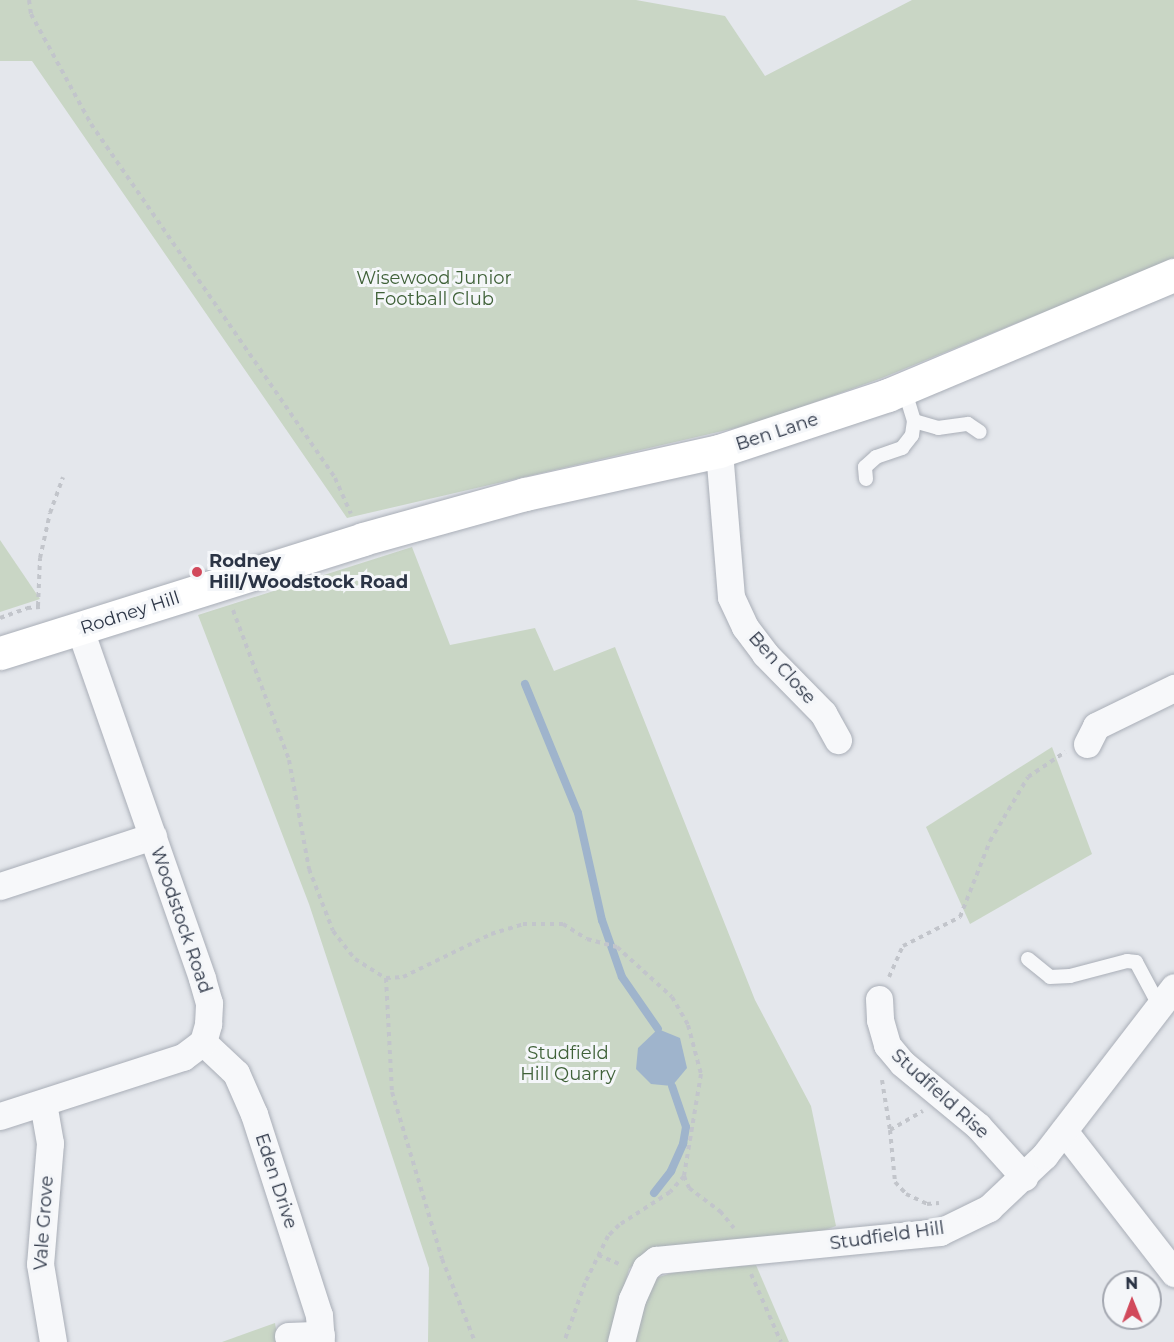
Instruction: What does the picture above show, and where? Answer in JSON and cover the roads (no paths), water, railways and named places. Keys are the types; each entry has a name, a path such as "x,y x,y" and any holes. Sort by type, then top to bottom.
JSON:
{"street":[{"name":"Ben Lane","path":"363,540 525,494 719,451 904,388 1174,275"},
{"name":"Ben Close","path":"719,451 731,597 745,627 765,654 823,713 838,740"},
{"name":"Rodney Hill","path":"0,653 363,540"},
{"name":"Woodstock Road","path":"80,629 153,836 208,1003 208,1024 203,1042"},
{"path":"1087,744 1096,726 1174,688"},
{"path":"0,886 153,836"},
{"name":"Studfield Hill","path":"621,1342 632,1299 646,1268 657,1260 746,1263 940,1232 989,1208 1024,1177 1064,1131 1167,996"},
{"name":"Studfield Rise","path":"879,999 887,1045 902,1063 978,1126 1024,1177"},
{"path":"0,1116 183,1057 203,1042"},
{"name":"Eden Drive","path":"203,1042 236,1073 254,1114 319,1315 321,1338 288,1336"},
{"name":"Vale Grove","path":"44,1103 50,1143 40,1264 53,1342"},
{"path":"1064,1131 1174,1273"}],"lane":[{"path":"866,479 865,467 876,457 902,448 912,435 915,421 904,388"},
{"path":"915,421 938,428 968,424 980,432"},
{"path":"1028,960 1050,977 1070,976 1127,961 1136,962 1167,996"}],"water":[{"path":"658,1029 680,1038 687,1068 672,1086 651,1084 636,1069 638,1048"}],"waterway":[{"path":"525,684 578,813 602,920 622,977 658,1029"},
{"path":"654,1193 671,1171 683,1144 686,1127 672,1086"}],"place":[{"name":"Rodney Hill/Woodstock Road","path":"197,572"}],"park label":[{"name":"Wisewood Junior Football Club","path":"434,289"},
{"name":"Studfield Hill Quarry","path":"568,1064"}]}
